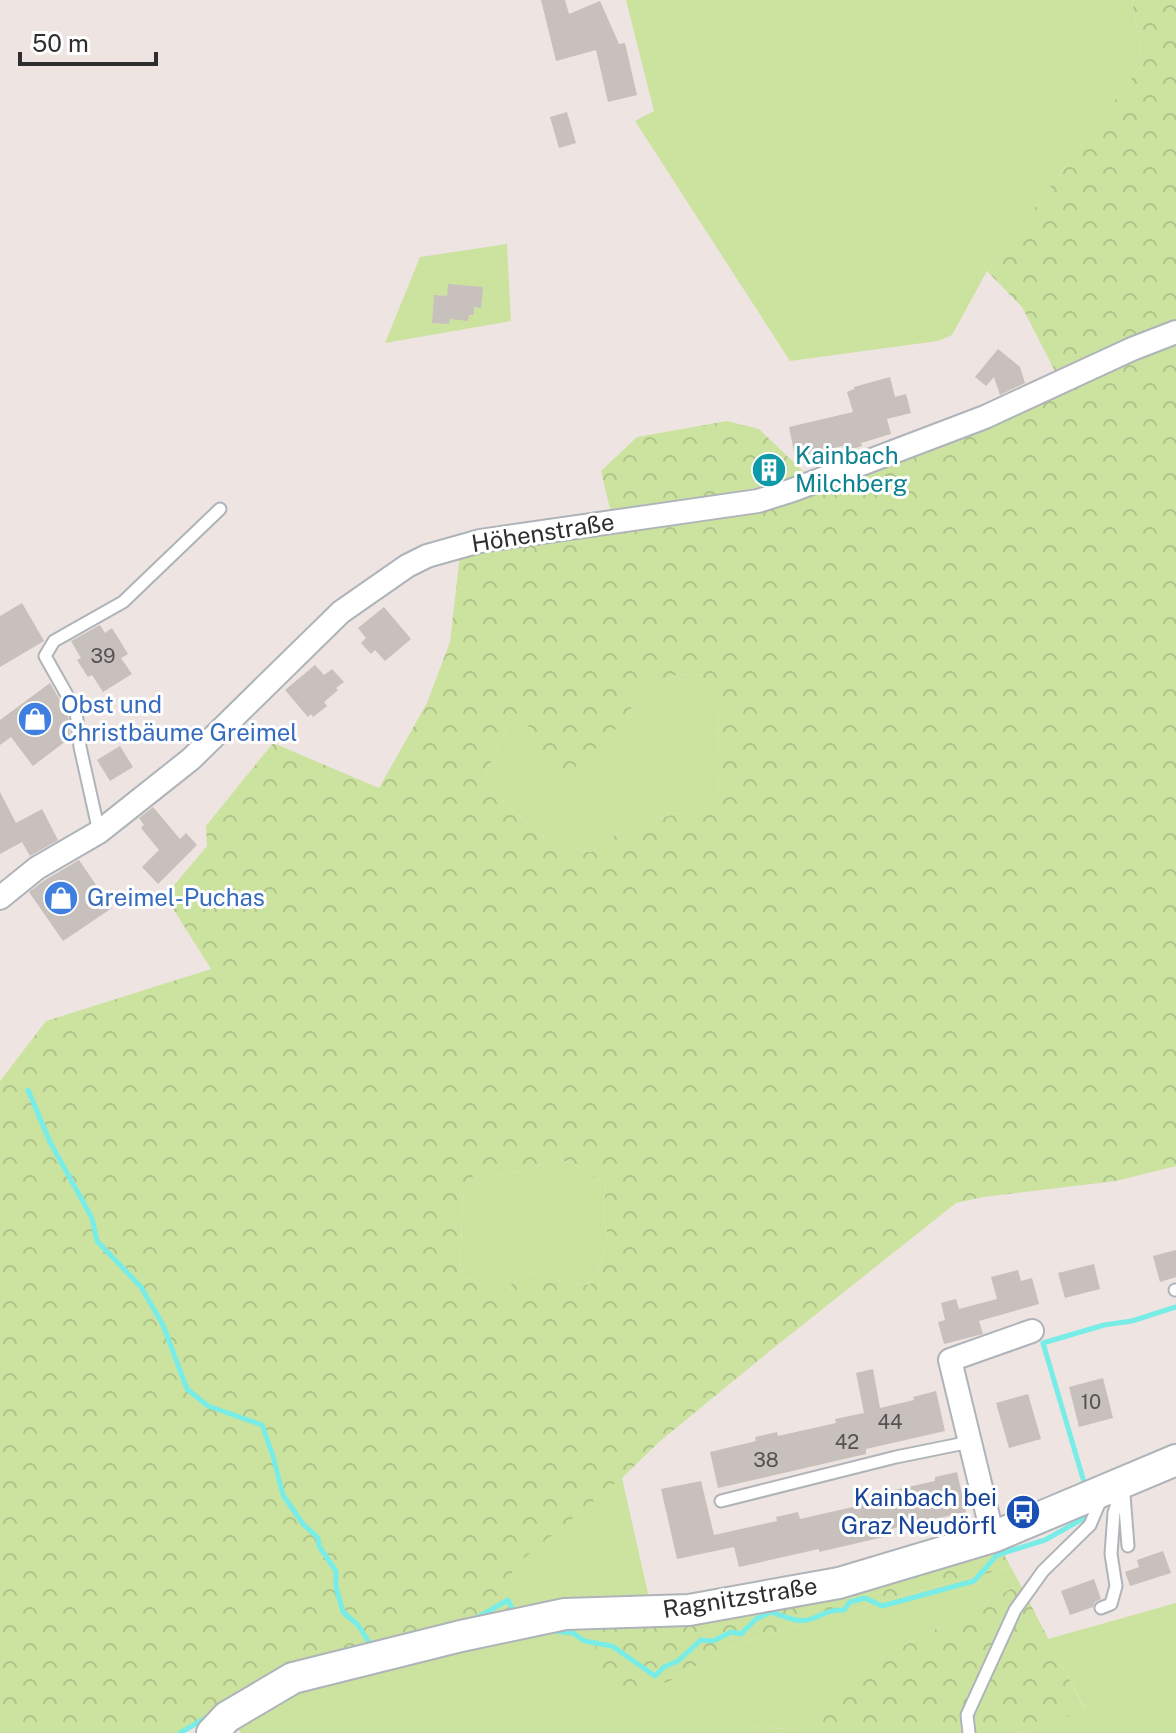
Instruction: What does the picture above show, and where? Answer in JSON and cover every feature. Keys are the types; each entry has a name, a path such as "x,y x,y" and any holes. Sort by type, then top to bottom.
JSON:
{"main road":[{"name":"Ragnitzstraße","path":"212,1733 227,1717 293,1678 461,1636 565,1614 689,1610 839,1583 993,1537 1176,1460"}],"street":[{"name":"Höhenstraße","path":"0,898 37,868 99,832 191,759 341,612 417,561 480,541 758,501 985,417 1176,332"},
{"path":"993,1537 950,1360 1032,1331"}],"lane":[{"path":"99,832 80,747 76,711 45,656 54,641 123,602 220,509"},
{"path":"721,1501 896,1457 970,1442"},
{"path":"1114,1486 1128,1546"},
{"path":"1101,1608 1111,1604 1116,1586 1111,1554 1114,1486"},
{"path":"969,1733 967,1715 1015,1610 1043,1571 1090,1525 1114,1486"}],"green space":[{"path":"626,0 1132,0 1143,63 987,271 952,335 938,341 790,361 635,121 654,111"},
{"path":"1132,0 1176,0 1176,1166 1116,1181 956,1203 659,1442 622,1478 512,1568 512,1614 293,1666 180,1733 0,1733 0,1081 46,1021 211,969 165,896 207,846 206,826 273,743 379,788 427,703 450,642 462,537 613,521 601,471 637,437 727,421 759,429 807,475 1057,375 1022,307 987,271 1143,63","holes":["678,674 702,676 719,699 719,791 694,808 623,830 591,852 580,851 545,839 480,784 506,731 511,710 530,728 546,761 567,771 579,765 628,717 636,695","558,1159 574,1164 606,1185 603,1218 608,1235 601,1262 590,1285 528,1272 502,1291 465,1278 460,1268 463,1196 475,1172 497,1176"]},
{"path":"507,244 511,321 385,343 420,257"},
{"path":"678,674 702,676 719,699 719,791 694,808 623,830 591,852 580,851 545,839 480,784 506,731 511,709 530,728 546,760 606,737 628,717 636,695"},
{"path":"558,1159 574,1164 606,1185 603,1218 608,1235 601,1262 590,1285 528,1272 502,1291 465,1278 460,1268 463,1196 475,1171 497,1176"},
{"path":"622,1478 668,1682 727,1648 828,1615 1011,1567 1020,1584 853,1673 797,1730 754,1726 752,1733 241,1733 221,1709 511,1568"},
{"path":"989,1528 1011,1567 828,1615 727,1648 668,1682 612,1693 579,1603 650,1603 855,1571"},
{"path":"1020,1584 1085,1710 1021,1733 752,1733 754,1726 797,1730 853,1673"},
{"path":"1176,1603 1176,1733 1021,1733 1085,1709 1048,1639"}],"building":[{"path":"541,0 565,0 569,14 600,1 619,44 625,43 637,95 608,102 596,50 556,61"},
{"path":"567,112 576,143 559,148 550,117"},
{"path":"448,284 483,287 481,308 474,307 474,315 469,315 468,321 450,319 449,324 432,323 434,295 447,296"},
{"path":"998,349 1020,367 1025,383 1000,395 994,377 986,386 975,377"},
{"path":"890,377 895,397 906,394 911,413 887,419 891,434 861,443 862,446 845,452 843,446 795,457 789,427 853,412 847,392 854,387"},
{"path":"22,603 44,641 0,667 0,616"},
{"path":"384,607 411,639 385,661 375,650 371,654 361,643 366,638 358,628"},
{"path":"100,625 105,633 112,628 128,654 121,658 132,674 103,692 77,660 81,658 71,641"},
{"path":"315,665 324,675 332,669 344,682 324,702 327,706 313,717 311,714 308,717 285,690"},
{"path":"50,683 68,714 70,738 33,766 11,737 0,745 0,720"},
{"path":"120,746 133,767 110,781 97,760"},
{"path":"0,792 16,823 42,809 58,840 30,856 22,842 0,854"},
{"path":"153,807 180,839 186,833 197,845 158,884 142,867 159,850 141,828 144,825 139,818"},
{"path":"79,860 112,908 63,941 29,892"},
{"path":"1176,1250 1176,1277 1160,1282 1153,1256"},
{"path":"1094,1264 1100,1289 1065,1298 1058,1273"},
{"path":"1018,1270 1021,1281 1032,1278 1039,1304 979,1321 983,1334 944,1344 938,1322 945,1320 941,1303 956,1299 959,1309 997,1299 991,1277"},
{"path":"873,1369 880,1408 936,1391 945,1431 866,1449 866,1454 718,1488 710,1452 756,1441 755,1437 777,1432 778,1436 836,1423 835,1419 864,1413 856,1373"},
{"path":"1103,1378 1113,1418 1079,1427 1069,1387"},
{"path":"1028,1394 1041,1439 1009,1448 996,1403"},
{"path":"957,1472 966,1512 886,1530 888,1536 739,1567 734,1547 677,1559 661,1489 701,1481 714,1535 777,1521 776,1517 798,1512 800,1519 857,1506 856,1502"},
{"path":"1163,1551 1171,1573 1130,1586 1125,1572 1139,1567 1137,1560"},
{"path":"1094,1579 1101,1599 1093,1607 1070,1615 1061,1591"}],"waterway":[{"path":"28,1090 50,1142 92,1218 97,1241 141,1287 163,1325 187,1389 208,1406 262,1425 283,1495 303,1524 318,1538 319,1546 336,1571 336,1587 343,1612 358,1625 372,1647"},
{"path":"1084,1482 1043,1343 1176,1307"},
{"path":"553,1631 573,1633 584,1641 612,1646 655,1676 701,1640 713,1641 731,1632 741,1634 756,1619 771,1612 801,1621 844,1610 850,1602 865,1598 882,1606 974,1581 997,1555 1045,1540 1086,1517 1086,1511"},
{"path":"473,1620 508,1600 514,1612 518,1613"},
{"path":"180,1733 211,1715"}],"place":[{"name":"Kainbach Milchberg","path":"769,470"},
{"name":"Obst und Christbäume Greimel","path":"35,719"},
{"name":"Greimel-Puchas","path":"61,898"},
{"name":"Kainbach bei Graz Neudörfl","path":"1023,1512"}]}
